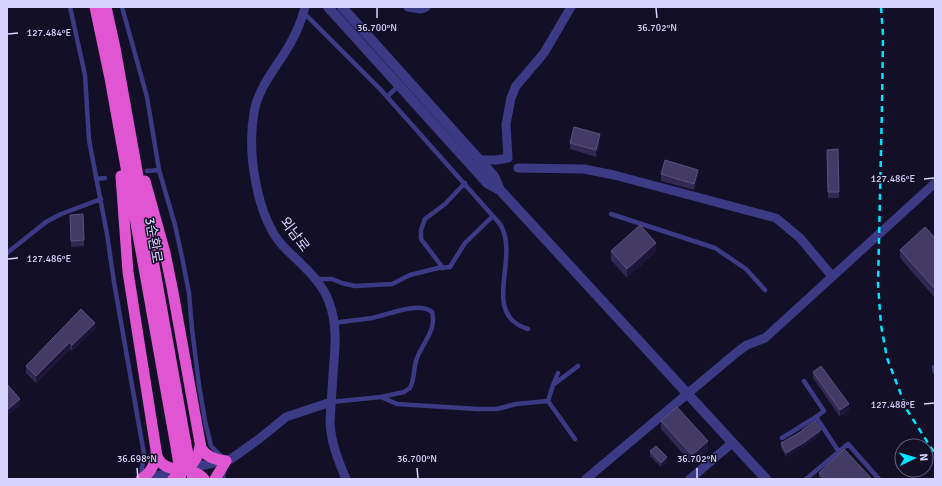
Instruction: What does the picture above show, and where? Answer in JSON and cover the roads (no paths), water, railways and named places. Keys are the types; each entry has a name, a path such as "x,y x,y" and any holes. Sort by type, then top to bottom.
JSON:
{"highway":[{"name":"3순환로","path":"95,7 121,112"},
{"name":"3순환로","path":"106,7 121,112 186,476"},
{"path":"121,112 168,269 200,445 202,450 208,456 217,460 226,461 215,479"},
{"path":"121,112 128,272 156,454 159,461 166,467 177,470 186,476"},
{"path":"186,476 199,455 200,445"},
{"path":"141,479 153,468 156,454"},
{"path":"173,479 196,472 204,479"}],"street":[{"path":"328,7 487,183 500,190 766,479"},
{"path":"342,7 494,176 500,190"},
{"path":"408,7 421,9 426,7"},
{"path":"480,160 497,160 508,158 506,124 511,98 516,86 544,53 571,7"},
{"name":"외남로","path":"304,10 284,54 263,88 256,103 253,114 251,154 258,189 269,225 282,245 324,291 329,302 335,323 336,348 330,422 332,443 346,479"},
{"path":"518,168 584,169 614,175 776,218 800,238 832,276"},
{"path":"586,479 736,353 747,345 765,338 935,183"},
{"path":"141,479 186,476 231,459 286,417 331,402"},
{"path":"690,479 732,443"}],"lane":[{"path":"70,7 85,75 89,140 101,200 144,454 141,479"},
{"path":"122,7 147,97 159,170 182,257 189,294 199,385 208,434 211,446 226,461 223,479"},
{"path":"304,10 387,97 465,183 505,231 507,248 503,303 508,316 528,329"},
{"path":"387,97 406,78"},
{"path":"147,171 159,170"},
{"path":"96,179 105,178"},
{"path":"443,268 422,239 421,230 425,219 445,204 465,183"},
{"path":"7,253 46,222 61,214 101,200"},
{"path":"611,214 715,248 746,269 765,290"},
{"path":"314,279 332,279 356,286 392,284 410,275 450,267 465,243 494,216"},
{"path":"331,402 381,397 404,392 410,388 413,380 416,358 430,334 433,324 432,312 424,308 401,310 373,318 335,323"},
{"path":"553,385 578,366"},
{"path":"548,401 558,373"},
{"path":"782,438 824,411 804,381"},
{"path":"381,397 397,404 477,410 497,409 516,404 548,401"},
{"path":"548,401 575,440"},
{"path":"816,417 839,452"},
{"path":"806,479 848,444 879,479"}],"railway":[{"path":"881,7 883,35 878,284 881,325 887,358 907,410 935,454"}]}
